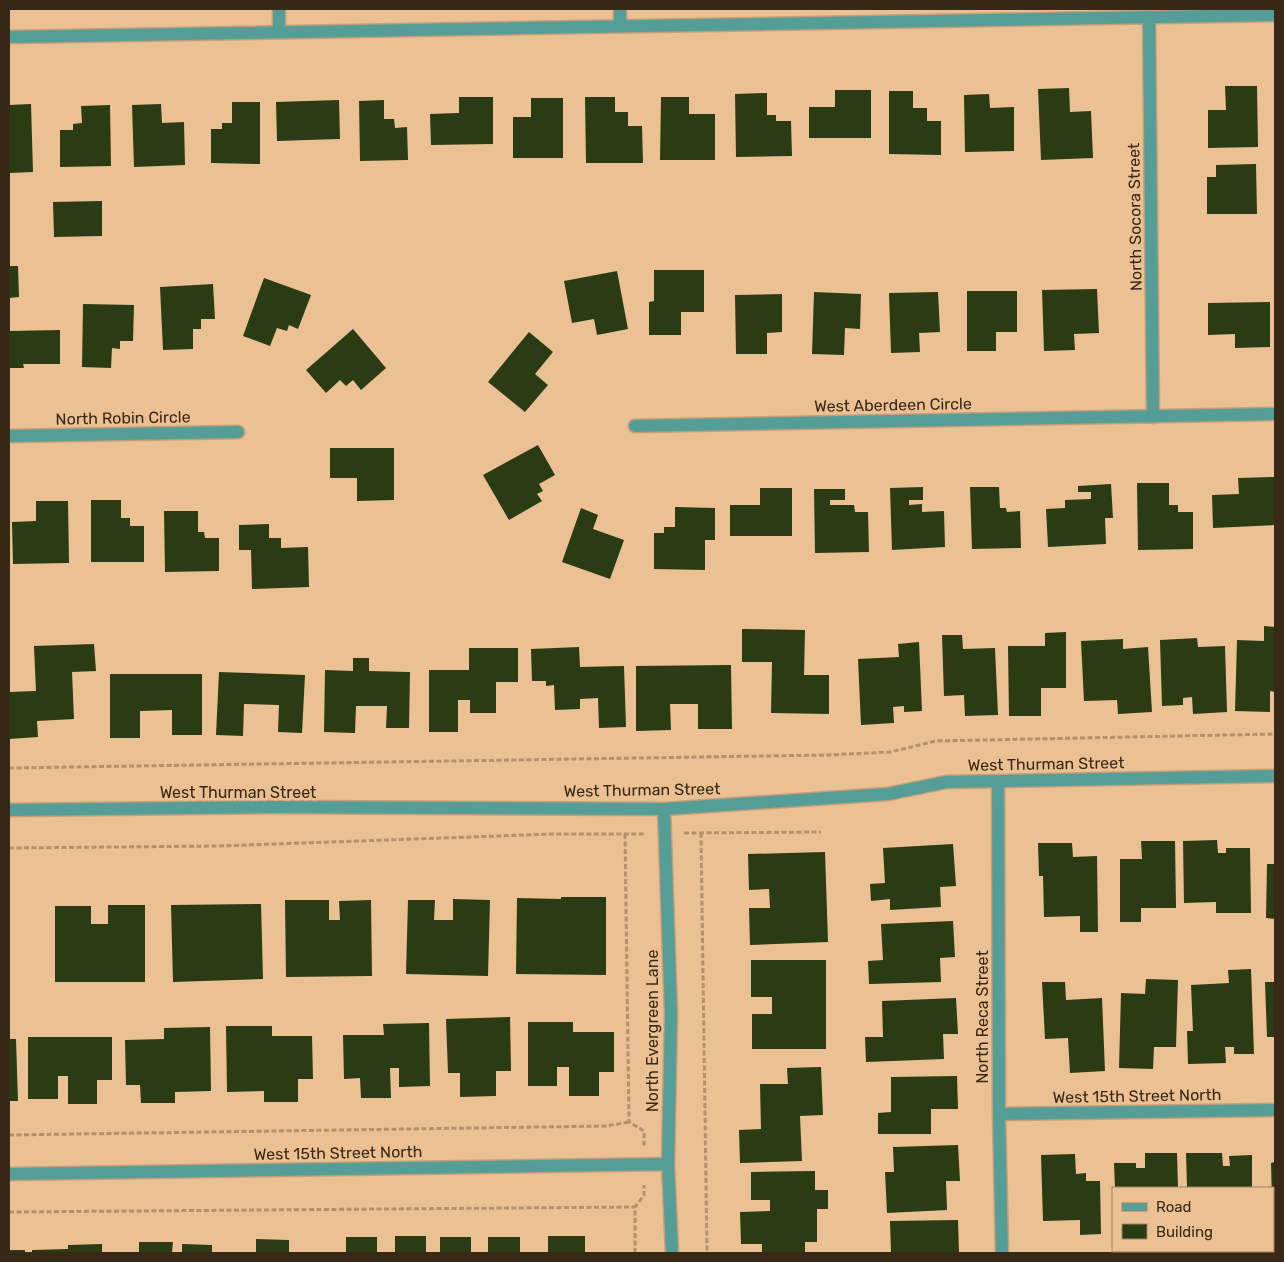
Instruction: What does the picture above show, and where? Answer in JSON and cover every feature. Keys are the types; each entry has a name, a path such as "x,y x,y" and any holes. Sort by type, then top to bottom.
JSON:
{"street":[{"path":"279,9 279,32"},
{"path":"620,9 620,26"},
{"path":"9,37 620,26 960,15 1149,17 1275,15"},
{"name":"North Socora Street","path":"1149,17 1153,417"},
{"name":"West Aberdeen Circle","path":"635,426 1275,414"},
{"name":"North Robin Circle","path":"9,436 238,432"},
{"name":"West Thurman Street","path":"9,810 273,807 664,809 888,794 946,782 1275,776"},
{"name":"North Reca Street","path":"998,781 999,1114 1002,1253"},
{"name":"North Evergreen Lane","path":"664,809 671,1014 668,1164 672,1253"},
{"name":"West 15th Street North","path":"999,1114 1275,1110"},
{"name":"West 15th Street North","path":"9,1174 668,1164"}],"path":[{"path":"9,768 828,755 890,752 936,741 1275,734"},
{"path":"9,848 218,846 554,834 821,832"},
{"path":"701,833 707,1253"},
{"path":"625,834 629,1122"},
{"path":"9,1135 606,1126 629,1122 644,1131 644,1195 635,1207 635,1253"},
{"path":"9,1212 635,1207"}],"building":[{"path":"1225,86 1257,86 1258,147 1208,148 1208,110 1226,110"},
{"path":"1069,88 1070,112 1091,111 1093,158 1041,160 1038,89"},
{"path":"835,90 871,90 871,138 809,138 809,107 835,107"},
{"path":"889,91 913,91 913,108 927,108 927,121 941,121 941,155 889,154"},
{"path":"767,93 767,115 776,115 776,121 791,121 792,156 736,157 735,94"},
{"path":"989,94 990,108 1014,107 1014,151 965,152 964,95"},
{"path":"459,97 493,97 493,144 431,145 430,114 459,113"},
{"path":"585,97 615,97 615,112 628,112 628,126 642,126 643,163 586,163"},
{"path":"661,97 689,97 689,114 715,114 715,160 660,160"},
{"path":"531,98 563,98 563,158 513,158 513,117 531,117"},
{"path":"339,100 340,139 277,141 276,102"},
{"path":"384,100 384,119 394,119 395,128 407,127 408,160 360,161 359,101"},
{"path":"232,102 260,102 260,164 211,163 211,129 222,129 222,123 232,123"},
{"path":"31,104 33,172 9,173 9,105"},
{"path":"161,104 162,123 184,122 185,165 134,167 132,105"},
{"path":"110,105 111,166 60,167 60,130 73,130 73,124 82,123 81,106"},
{"path":"1256,164 1257,214 1207,214 1207,177 1216,177 1216,165"},
{"path":"102,201 102,236 54,237 53,202"},
{"path":"9,266 18,266 19,297 9,298"},
{"path":"654,270 704,270 704,312 681,312 681,335 649,335 649,302 654,301"},
{"path":"617,271 628,329 597,335 594,319 572,323 564,281"},
{"path":"264,278 311,295 298,329 289,325 287,331 277,328 270,346 243,336"},
{"path":"213,284 215,319 201,319 201,329 193,329 193,349 163,350 160,287"},
{"path":"1097,289 1099,333 1074,334 1075,350 1044,351 1042,290"},
{"path":"967,291 1017,291 1017,332 996,332 996,351 967,351"},
{"path":"814,292 861,294 860,329 845,328 844,355 812,354"},
{"path":"938,292 940,332 919,333 920,352 891,353 889,293"},
{"path":"782,294 782,332 767,333 767,354 736,354 735,295"},
{"path":"1270,302 1270,347 1235,348 1235,334 1208,335 1208,303"},
{"path":"83,304 134,305 133,341 120,341 120,349 112,348 111,368 82,367"},
{"path":"353,329 386,368 361,390 353,380 346,386 340,380 326,393 306,370"},
{"path":"60,330 60,364 23,364 24,368 9,368 9,331"},
{"path":"529,332 553,352 535,374 548,385 525,412 488,382"},
{"path":"538,445 555,475 539,484 543,491 537,494 542,501 509,520 483,475"},
{"path":"330,448 394,448 394,500 357,501 357,478 330,478"},
{"path":"1274,477 1275,525 1213,528 1212,495 1239,494 1238,478"},
{"path":"1137,483 1169,483 1169,505 1178,505 1178,512 1193,512 1193,549 1138,550"},
{"path":"1111,484 1113,518 1105,518 1106,544 1048,547 1046,509 1065,508 1065,500 1091,499 1091,492 1078,492 1078,486"},
{"path":"923,487 923,500 909,500 909,505 922,504 922,512 944,511 945,547 892,550 890,488"},
{"path":"970,487 999,487 1000,508 1006,508 1007,512 1020,511 1021,548 972,549"},
{"path":"760,488 792,488 792,536 730,536 730,505 760,505"},
{"path":"814,489 845,489 845,500 830,500 830,505 854,505 855,512 868,512 869,552 815,553"},
{"path":"91,500 121,500 121,518 130,518 130,526 144,526 144,562 91,562"},
{"path":"36,501 68,501 69,563 13,564 12,522 36,521"},
{"path":"675,507 715,508 715,540 705,540 705,570 654,569 654,533 664,533 664,527 675,527"},
{"path":"581,508 598,515 593,529 624,540 610,579 562,562"},
{"path":"164,511 198,511 198,532 204,532 205,538 219,538 219,571 165,572"},
{"path":"269,524 269,538 281,538 281,548 308,547 309,587 252,589 251,550 239,550 239,525"},
{"path":"1264,626 1275,627 1275,692 1270,691 1270,712 1235,711 1237,640 1264,641"},
{"path":"742,629 805,630 804,675 829,675 829,714 771,713 772,662 742,662"},
{"path":"1066,632 1066,688 1041,688 1041,716 1009,716 1008,646 1045,646 1045,633"},
{"path":"942,635 962,635 963,649 995,648 998,715 965,716 964,695 944,696"},
{"path":"1197,638 1198,647 1225,646 1227,712 1193,714 1192,697 1183,698 1183,705 1162,706 1160,640"},
{"path":"1123,639 1123,649 1148,647 1152,712 1118,714 1117,700 1084,701 1081,641"},
{"path":"919,642 922,711 904,712 904,706 893,707 894,723 861,725 858,659 899,657 898,644"},
{"path":"94,644 96,671 72,672 74,719 37,721 38,737 9,739 9,692 36,691 34,646"},
{"path":"579,647 580,667 624,666 626,727 599,728 598,698 580,699 580,709 555,710 554,685 546,686 546,681 532,681 531,649"},
{"path":"469,648 518,648 518,682 496,682 496,713 470,713 470,700 458,700 458,732 429,732 429,670 469,670"},
{"path":"353,658 369,658 369,671 410,672 409,728 386,728 387,706 356,706 355,733 324,732 325,670 353,671"},
{"path":"731,665 732,729 698,729 698,704 670,704 671,730 636,731 636,666"},
{"path":"219,672 305,675 302,733 278,732 279,705 244,704 243,736 216,735"},
{"path":"110,674 202,674 202,735 172,735 172,710 140,711 140,738 110,738"},
{"path":"1217,840 1218,853 1226,853 1226,848 1250,848 1251,913 1216,913 1216,902 1184,903 1183,841"},
{"path":"1141,841 1175,841 1176,908 1141,908 1141,922 1120,922 1120,859 1142,859"},
{"path":"1038,843 1072,843 1073,857 1097,856 1098,932 1080,932 1080,916 1044,917 1043,876 1039,876"},
{"path":"953,844 956,886 940,887 941,907 890,910 890,899 871,901 870,884 885,883 883,848"},
{"path":"825,852 828,942 750,945 749,908 770,908 769,889 749,890 748,854"},
{"path":"1267,864 1275,864 1275,919 1266,918"},
{"path":"561,897 606,897 606,975 516,974 517,898 561,899"},
{"path":"453,899 490,900 488,976 406,974 408,900 435,900 434,920 453,920"},
{"path":"285,900 329,900 329,920 340,920 339,901 371,900 372,976 286,977"},
{"path":"261,904 263,979 173,982 171,905"},
{"path":"108,905 145,905 145,982 55,982 55,906 91,906 91,924 108,924"},
{"path":"953,921 955,957 940,958 941,982 869,984 868,961 883,960 881,924"},
{"path":"751,960 826,960 826,1049 752,1049 752,1014 772,1014 772,997 751,997"},
{"path":"1251,969 1254,1054 1234,1054 1234,1047 1225,1047 1226,1063 1188,1064 1187,1031 1193,1031 1191,985 1229,983 1228,970"},
{"path":"1146,979 1178,980 1176,1047 1154,1047 1153,1069 1119,1068 1121,993 1145,994"},
{"path":"1042,982 1065,982 1066,1000 1102,998 1105,1071 1070,1073 1068,1038 1045,1039"},
{"path":"1265,982 1275,982 1275,1037 1267,1037"},
{"path":"956,998 958,1034 943,1034 944,1059 866,1062 865,1037 883,1037 882,1001"},
{"path":"510,1017 511,1071 496,1071 496,1096 460,1097 460,1073 448,1073 446,1019"},
{"path":"528,1022 573,1022 573,1032 614,1032 614,1072 599,1072 599,1096 569,1096 569,1067 557,1067 557,1086 528,1086"},
{"path":"429,1023 430,1086 399,1087 399,1068 390,1068 391,1098 361,1098 360,1078 344,1079 343,1035 384,1035 383,1024"},
{"path":"226,1026 272,1026 272,1036 312,1036 313,1079 298,1079 298,1102 264,1102 264,1091 227,1092"},
{"path":"210,1027 211,1091 175,1092 175,1103 141,1103 140,1085 126,1085 125,1040 164,1039 164,1028"},
{"path":"28,1037 112,1037 112,1080 97,1080 97,1104 68,1104 68,1076 58,1076 58,1099 28,1099"},
{"path":"9,1039 16,1039 18,1101 9,1101"},
{"path":"821,1067 823,1115 800,1116 802,1161 740,1163 739,1130 761,1129 760,1084 788,1084 787,1068"},
{"path":"957,1076 958,1109 931,1109 931,1134 878,1134 878,1113 891,1112 891,1077"},
{"path":"958,1145 960,1181 946,1181 947,1210 887,1213 885,1172 894,1172 893,1147"},
{"path":"1145,1153 1177,1153 1178,1187 1115,1187 1114,1163 1136,1163 1136,1168 1145,1168"},
{"path":"1186,1153 1222,1153 1223,1166 1230,1166 1229,1156 1252,1155 1252,1187 1187,1187"},
{"path":"1075,1154 1076,1174 1086,1173 1086,1181 1100,1181 1101,1234 1080,1235 1080,1220 1043,1221 1041,1155"},
{"path":"1275,1162 1275,1243 1274,1187 1272,1187 1271,1163"},
{"path":"815,1171 815,1190 828,1190 828,1209 817,1209 817,1242 805,1242 805,1253 762,1253 762,1244 741,1244 740,1212 770,1211 770,1200 751,1200 751,1172"},
{"path":"958,1220 959,1253 891,1253 890,1221"},
{"path":"395,1236 426,1236 426,1253 395,1253"},
{"path":"548,1236 585,1236 585,1253 548,1253"},
{"path":"346,1237 377,1237 377,1253 346,1253"},
{"path":"440,1237 471,1237 471,1253 440,1253"},
{"path":"488,1237 520,1237 520,1253 488,1253"},
{"path":"256,1239 289,1240 289,1253 256,1253"},
{"path":"139,1242 173,1242 172,1253 139,1253"},
{"path":"102,1244 102,1253 32,1253 32,1250 68,1249 68,1245"},
{"path":"182,1244 212,1245 212,1253 182,1253"},
{"path":"9,1250 25,1250 25,1253 9,1253"}]}
